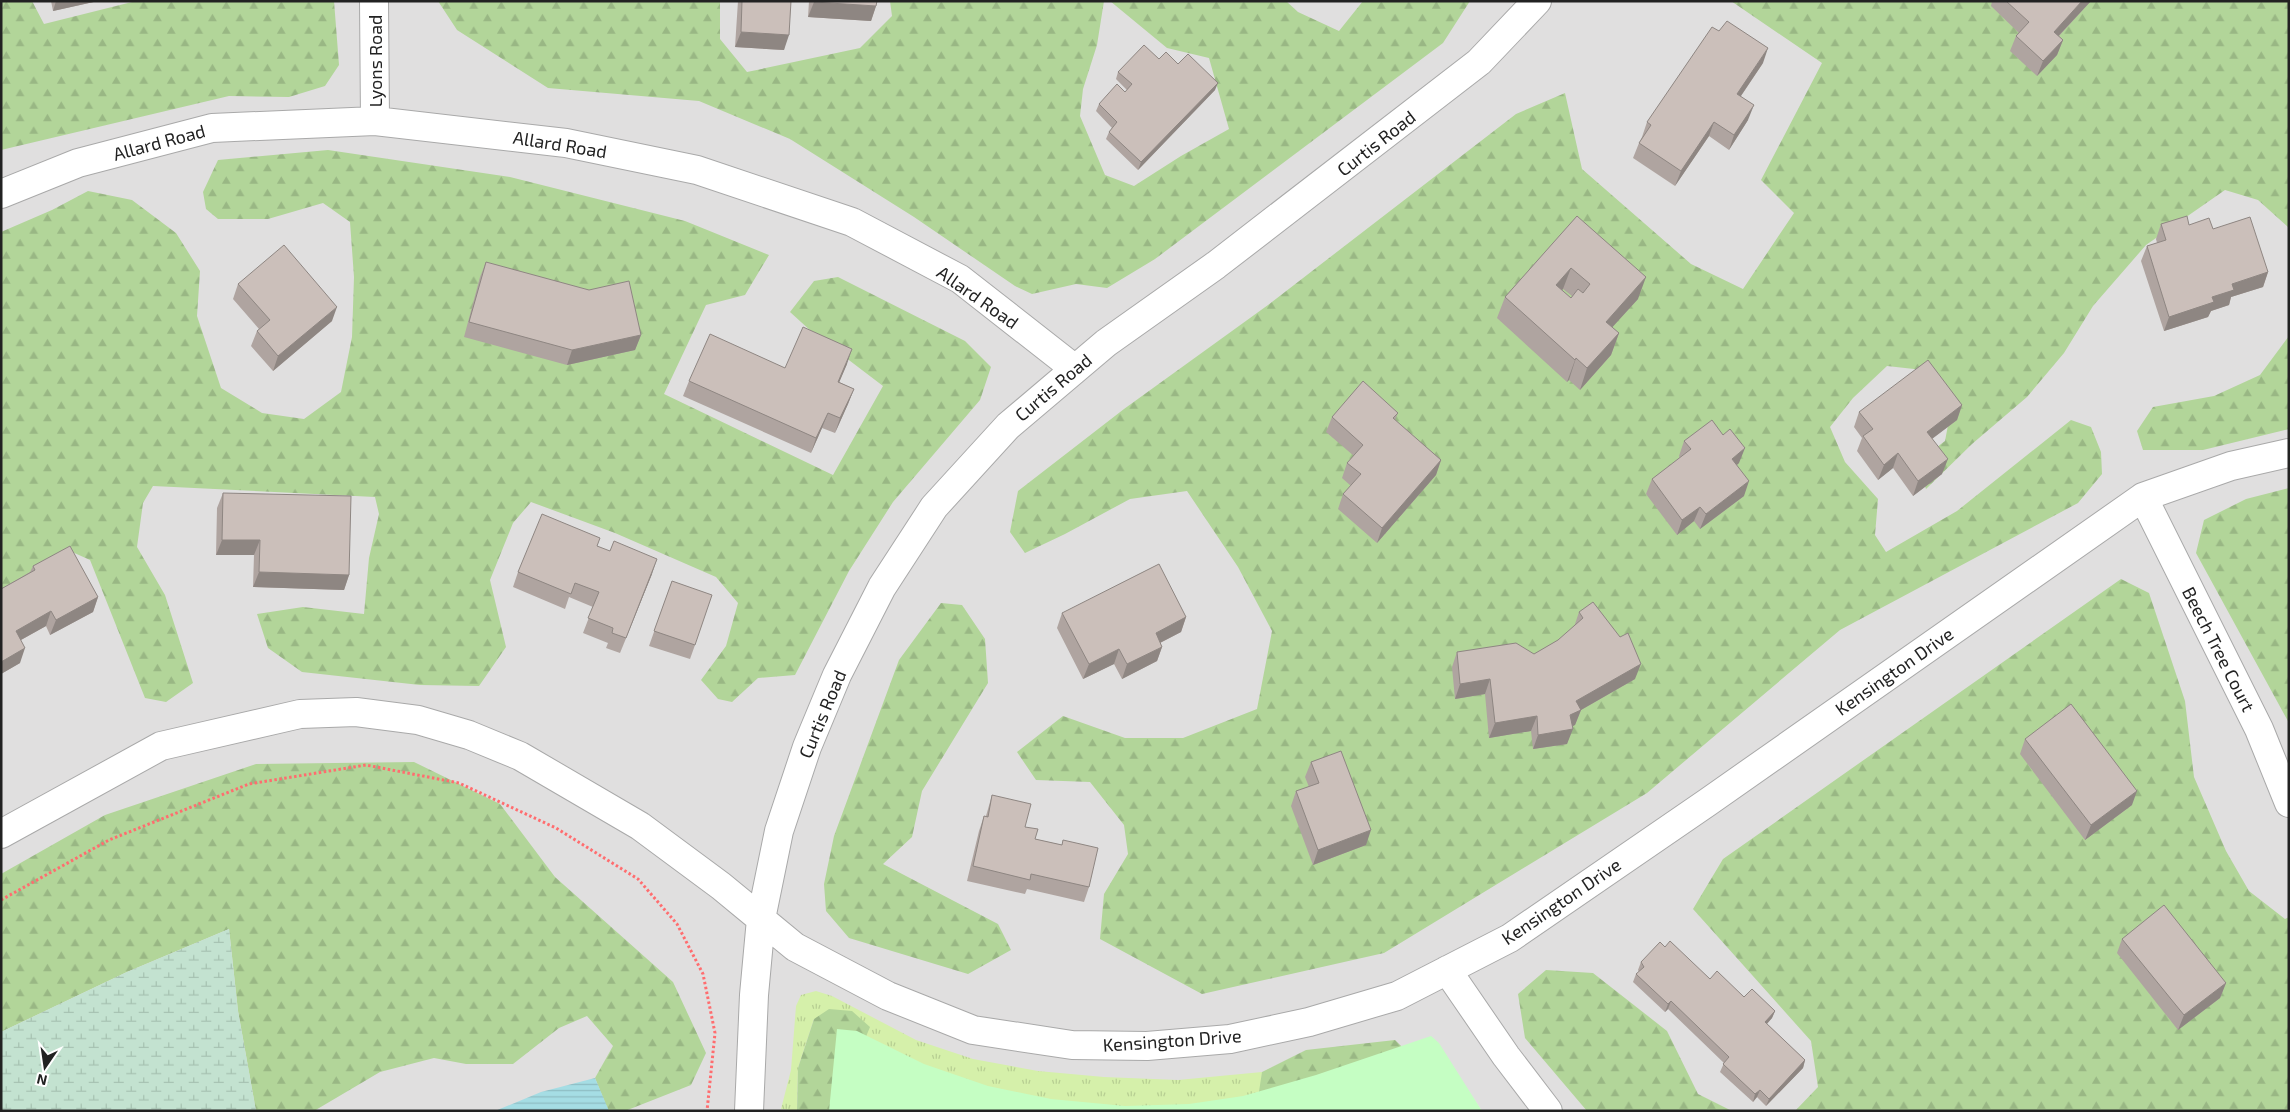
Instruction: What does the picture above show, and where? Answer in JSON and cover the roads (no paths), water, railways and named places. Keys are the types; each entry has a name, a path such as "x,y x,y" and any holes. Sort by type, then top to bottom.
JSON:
{"street":[{"name":"Lyons Road","path":"374,1 375,120"},
{"name":"Curtis Road","path":"749,1111 754,995 761,919 777,839 807,747 838,674 882,587 934,508 1008,426 1075,369 1106,343 1216,265 1479,62 1537,1"},
{"name":"Allard Road","path":"1,194 78,163 212,128 375,120 566,143 698,170 852,222 960,279 1075,369"},
{"name":"Kensington Drive","path":"1,834 161,746 300,714 356,712 418,720 469,735 520,756 640,826 721,886 795,947 888,996 973,1030 1072,1045 1147,1046 1230,1039 1309,1022 1397,996 1510,938 1708,802 2143,497 2231,466 2289,453"},
{"name":"Beech Tree Court","path":"2143,497 2259,729 2289,803"},
{"path":"1447,970 1506,1056 1548,1111"}],"water":[{"path":"595,1078 609,1111 495,1111 541,1092"}]}
